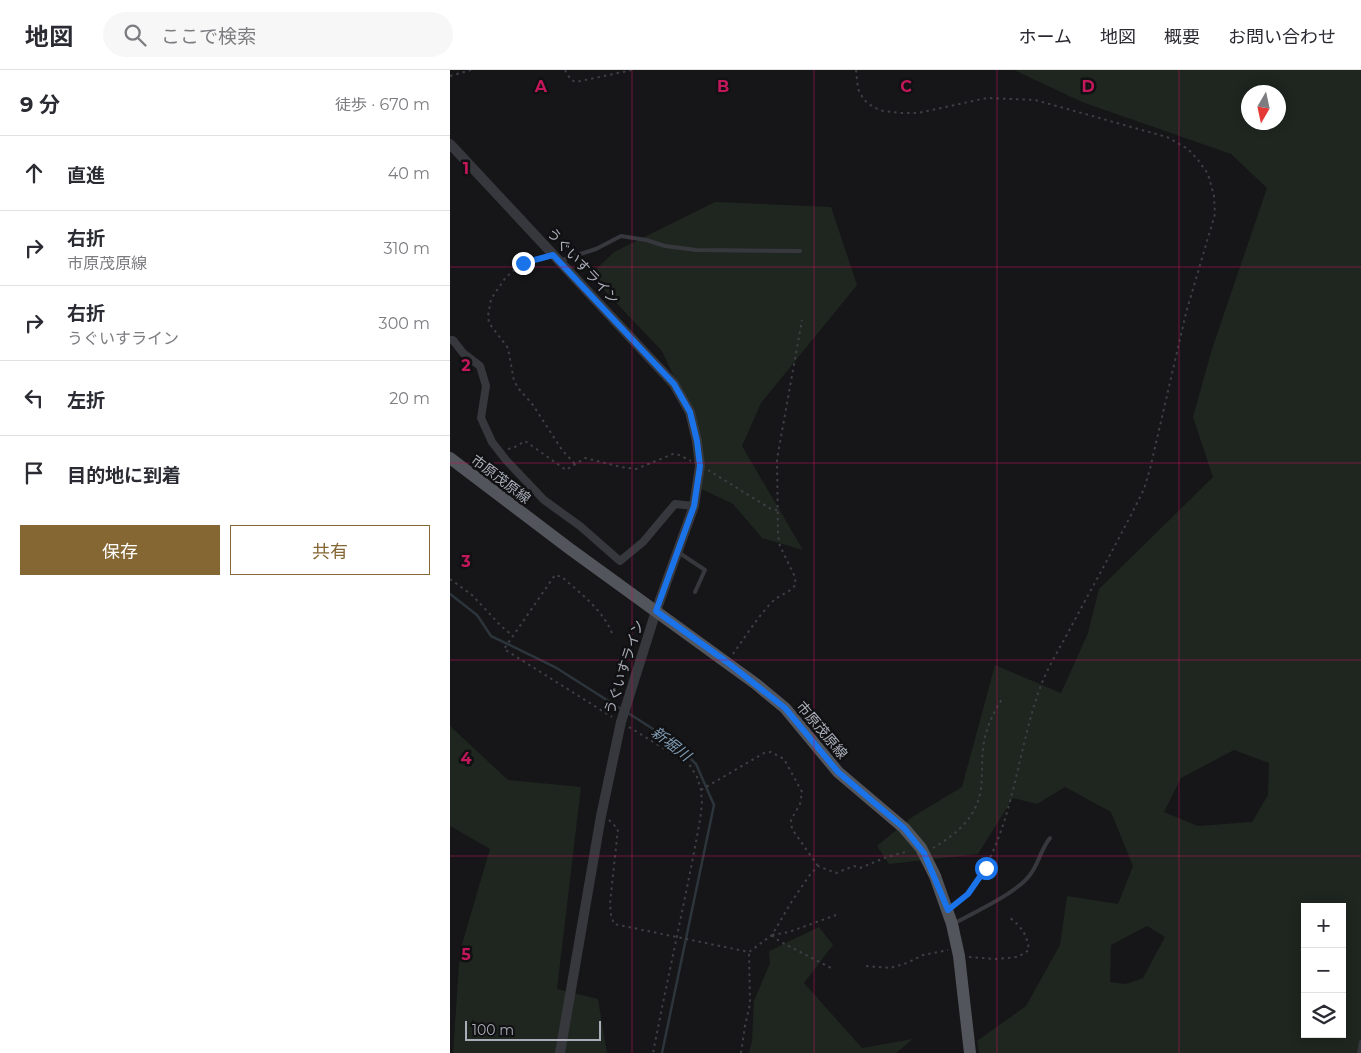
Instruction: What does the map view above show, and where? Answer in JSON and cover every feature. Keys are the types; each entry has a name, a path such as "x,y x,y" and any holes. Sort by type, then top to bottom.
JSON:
{"main road":[{"name":"市原茂原線","path":"450,458 563,544 727,662 785,708 838,772 904,828 923,851 948,910 958,952 970,1053"}],"street":[{"name":"うぐいすライン","path":"450,144 674,384 690,412 697,441 700,466 694,506 656,611 621,722 601,816 560,1053"},
{"path":"450,340 453,340 463,353 480,366 486,386 481,418 492,442 498,450 544,500 580,526 620,561 643,542 675,504 694,506"}],"lane":[{"path":"556,258 596,248 621,236 646,240 666,246 696,250 800,251"},
{"path":"678,552 705,570 695,592"},
{"path":"952,924 1020,886 1032,872 1042,848 1050,838"},
{"path":"1359,1053 1361,1042"}],"path":[{"path":"450,76 471,70"},
{"path":"565,70 571,80 576,82 632,70"},
{"path":"856,70 858,89 864,100 872,107 883,111 918,113 988,98 1036,100 1167,138 1188,149 1198,160 1208,174 1214,196 1215,214 1186,313 1144,489 1044,678 1028,723 1007,808 986,868 968,894 948,910"},
{"path":"556,258 523,263 506,277 491,299 489,324 508,348 514,381 533,405 562,450 575,464"},
{"path":"727,662 772,602 782,594 792,591 796,584 794,575 780,546 778,536 777,459 802,320"},
{"path":"498,450 513,448 525,440 566,470 585,458 621,467 636,468 672,454 680,455 771,509 778,510"},
{"path":"612,633 607,621 600,612 562,577 555,575 504,648 689,764 697,777 701,790 702,804 700,820 653,1053"},
{"path":"450,579 472,595 513,636"},
{"path":"701,790 764,753 771,752 784,759 802,792 800,804 791,820 792,829 818,866 836,873 854,866 860,868 887,857 923,851 947,840 967,822 977,806 983,749 991,718 1002,699"},
{"path":"601,816 610,820 618,829 610,903 610,915 614,924 749,952 772,935 808,876 818,866"},
{"path":"772,935 789,932 836,915"},
{"path":"866,966 890,968 907,963 923,955 958,952 995,958 1018,958 1029,950 1028,940 1022,928 1010,918"},
{"path":"772,935 831,968"},
{"path":"741,1053 750,1004 749,952"}],"shaded area":[{"path":"1014,70 1361,70 1361,1053 979,1053 977,1041 1026,1006 1060,945 1067,896 1118,904 1133,866 1111,812 1065,787 1037,804 1013,798 978,854 889,864 877,846 912,817 962,787 995,665 1061,693 1088,633 1099,589 1213,477 1193,417 1212,349 1267,188 1231,154 1082,102","holes":["1234,750 1269,763 1268,795 1252,822 1198,826 1164,812 1181,778","1147,926 1165,937 1143,978 1126,984 1110,982 1111,945"]},
{"path":"715,202 831,207 857,285 761,403 742,446 803,550 762,538 733,504 697,487 690,412 662,351 590,275 614,252"},
{"path":"450,726 508,780 581,787 557,989 598,999 607,1053 453,1053 460,951 490,849 450,826"},
{"path":"819,927 833,945 804,983 862,1048 913,1039 896,1053 749,1053 752,1041 754,1001 770,963 769,951"}],"waterway":[{"name":"新堀川","path":"450,594 477,615 491,636 555,667 621,709"},
{"name":"新堀川","path":"628,713 672,741 696,764 714,805 662,1053"}],"route":[{"path":"523,263 553,255 674,384 690,412 697,441 700,466 694,506 656,611 727,662 785,708 838,772 904,828 924,853 948,910 968,894 986,868"}]}
